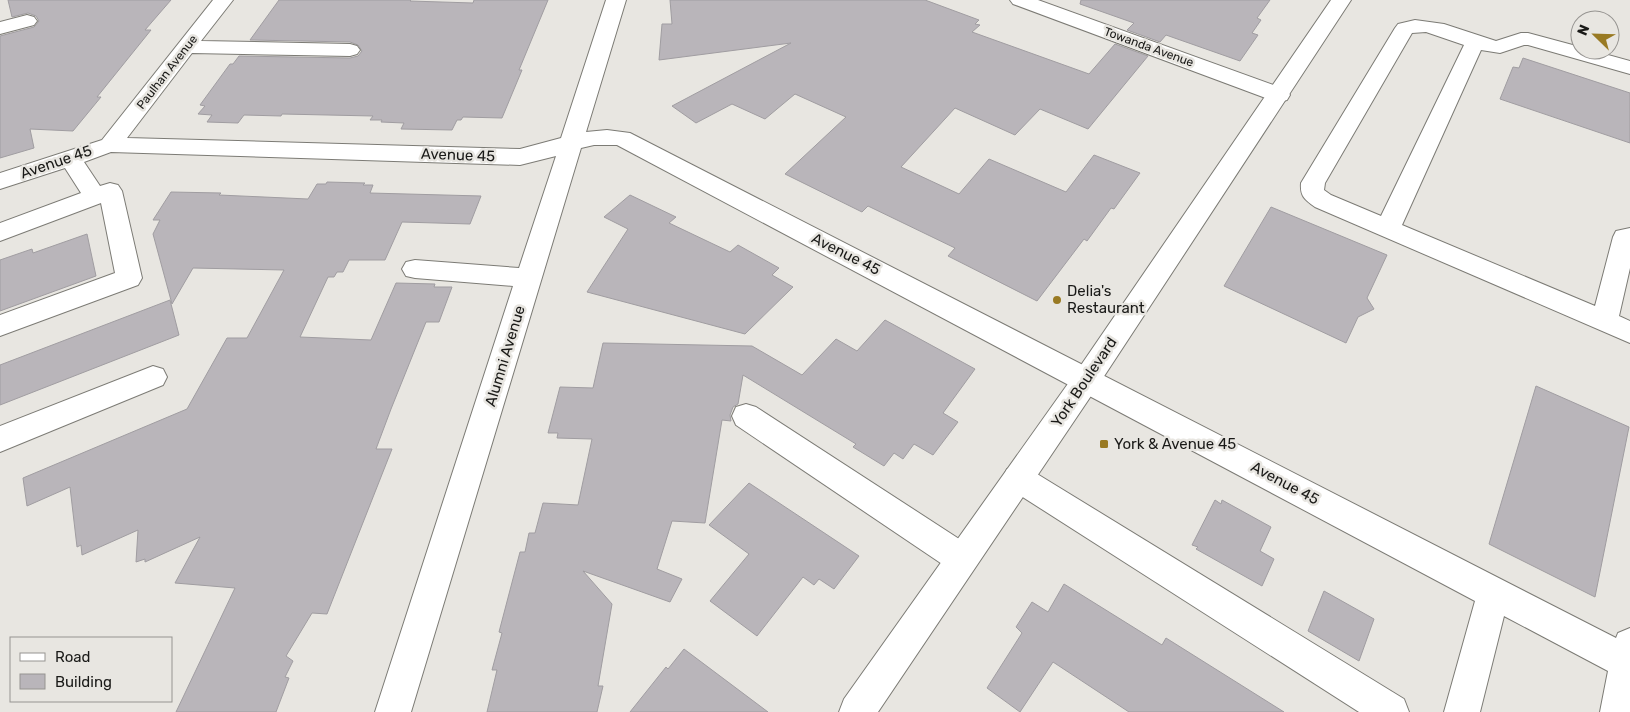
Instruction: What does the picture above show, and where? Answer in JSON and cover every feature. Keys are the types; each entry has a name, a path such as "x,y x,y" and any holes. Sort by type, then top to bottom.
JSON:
{"street":[{"name":"Paulhan Avenue","path":"110,145 223,0"},
{"name":"Alumni Avenue","path":"393,712 616,0"},
{"name":"Towanda Avenue","path":"1020,0 1279,95"},
{"name":"York Boulevard","path":"857,712 1087,379 1341,0"},
{"path":"0,28 27,21"},
{"path":"1630,68 1536,40 1522,39 1501,48 1475,42 1426,26 1405,28 1313,183 1312,193 1323,201 1630,332"},
{"path":"1388,228 1475,42"},
{"path":"187,46 350,50"},
{"name":"Avenue 45","path":"0,181 110,145 520,157 541,154 572,142 604,135 622,138 1494,592 1629,656"},
{"path":"69,157 96,196"},
{"path":"0,232 110,191 129,278 0,326"},
{"path":"1604,321 1625,237 1630,237"},
{"path":"415,269 530,278"},
{"path":"0,439 153,377"},
{"path":"746,416 962,559"},
{"path":"1018,478 1391,712"},
{"path":"1462,712 1494,592"},
{"path":"1618,712 1629,656"}],"building":[{"path":"8,0 171,0 145,30 151,30 97,97 101,97 73,131 30,129 34,148 0,158 0,36 34,27 39,21 36,16 28,13 12,17"},
{"path":"279,0 411,0 473,3 474,0 548,0 519,70 522,70 502,118 463,117 461,120 457,120 452,130 401,129 404,123 370,120 373,116 244,115 238,123 207,122 212,115 198,114 205,106 200,105 230,64 233,64 239,56 350,58 358,56 362,51 358,45 350,42 250,40"},
{"path":"670,0 925,0 979,20 975,24 980,25 972,32 1089,74 1115,44 1148,56 1088,129 1040,109 1015,135 955,108 901,167 959,194 989,159 1066,192 1094,155 1140,173 1114,209 1111,208 1087,241 1084,239 1037,301 948,256 955,248 868,206 862,212 785,174 846,117 795,94 765,119 732,104 696,123 672,106 791,43 659,60 662,24 672,24"},
{"path":"1081,0 1270,0 1257,18 1261,20 1252,33 1258,35 1240,61 1166,35 1160,42 1127,30 1134,23 1080,4"},
{"path":"1523,58 1630,93 1630,143 1500,99 1513,67 1519,68"},
{"path":"327,182 373,185 370,193 481,196 470,224 402,222 385,260 349,260 343,272 337,272 334,277 328,277 300,337 371,340 396,283 435,284 434,287 452,287 439,322 426,322 391,409 376,449 392,449 327,614 312,613 286,656 293,661 285,677 289,678 276,712 176,712 235,588 175,583 200,537 145,562 145,559 136,562 138,530 82,555 81,545 77,547 70,487 27,506 23,478 187,409 227,338 247,338 284,270 193,268 172,304 153,234 160,220 153,220 171,192 221,193 219,195 308,199 317,184 326,184"},
{"path":"630,195 676,217 669,223 730,252 738,245 779,268 772,275 793,287 745,334 587,292 628,229 604,217"},
{"path":"1271,207 1387,255 1367,298 1374,309 1358,317 1346,343 1224,286"},
{"path":"87,234 96,276 0,311 0,260 32,249 33,253"},
{"path":"170,300 179,335 0,405 0,365"},
{"path":"885,320 975,369 943,413 958,422 933,455 914,444 903,459 894,453 884,466 853,447 856,444 743,375 738,404 733,407 730,415 731,421 722,420 705,523 672,521 657,569 682,579 670,602 583,571 612,604 598,686 603,686 597,712 487,712 497,670 492,670 502,633 499,632 520,552 525,552 529,533 535,533 543,503 578,505 592,439 557,438 558,433 548,433 560,387 593,388 603,343 752,346 802,375 836,339 857,351"},
{"path":"1536,386 1629,427 1595,597 1489,544"},
{"path":"749,483 859,556 834,589 819,579 814,585 803,577 757,636 710,601 749,554 709,525"},
{"path":"1215,500 1221,504 1222,500 1271,527 1260,551 1274,559 1262,586 1192,545"},
{"path":"1064,584 1162,645 1166,638 1284,712 1129,712 1053,662 1020,712 987,688 1022,633 1016,627 1032,602 1048,612"},
{"path":"1324,591 1374,619 1359,661 1308,631"},
{"path":"684,649 768,712 630,712 666,667 668,669"}],"place":[{"name":"Delia's Restaurant","path":"1057,300"},
{"name":"York & Avenue 45","path":"1104,444"}]}
